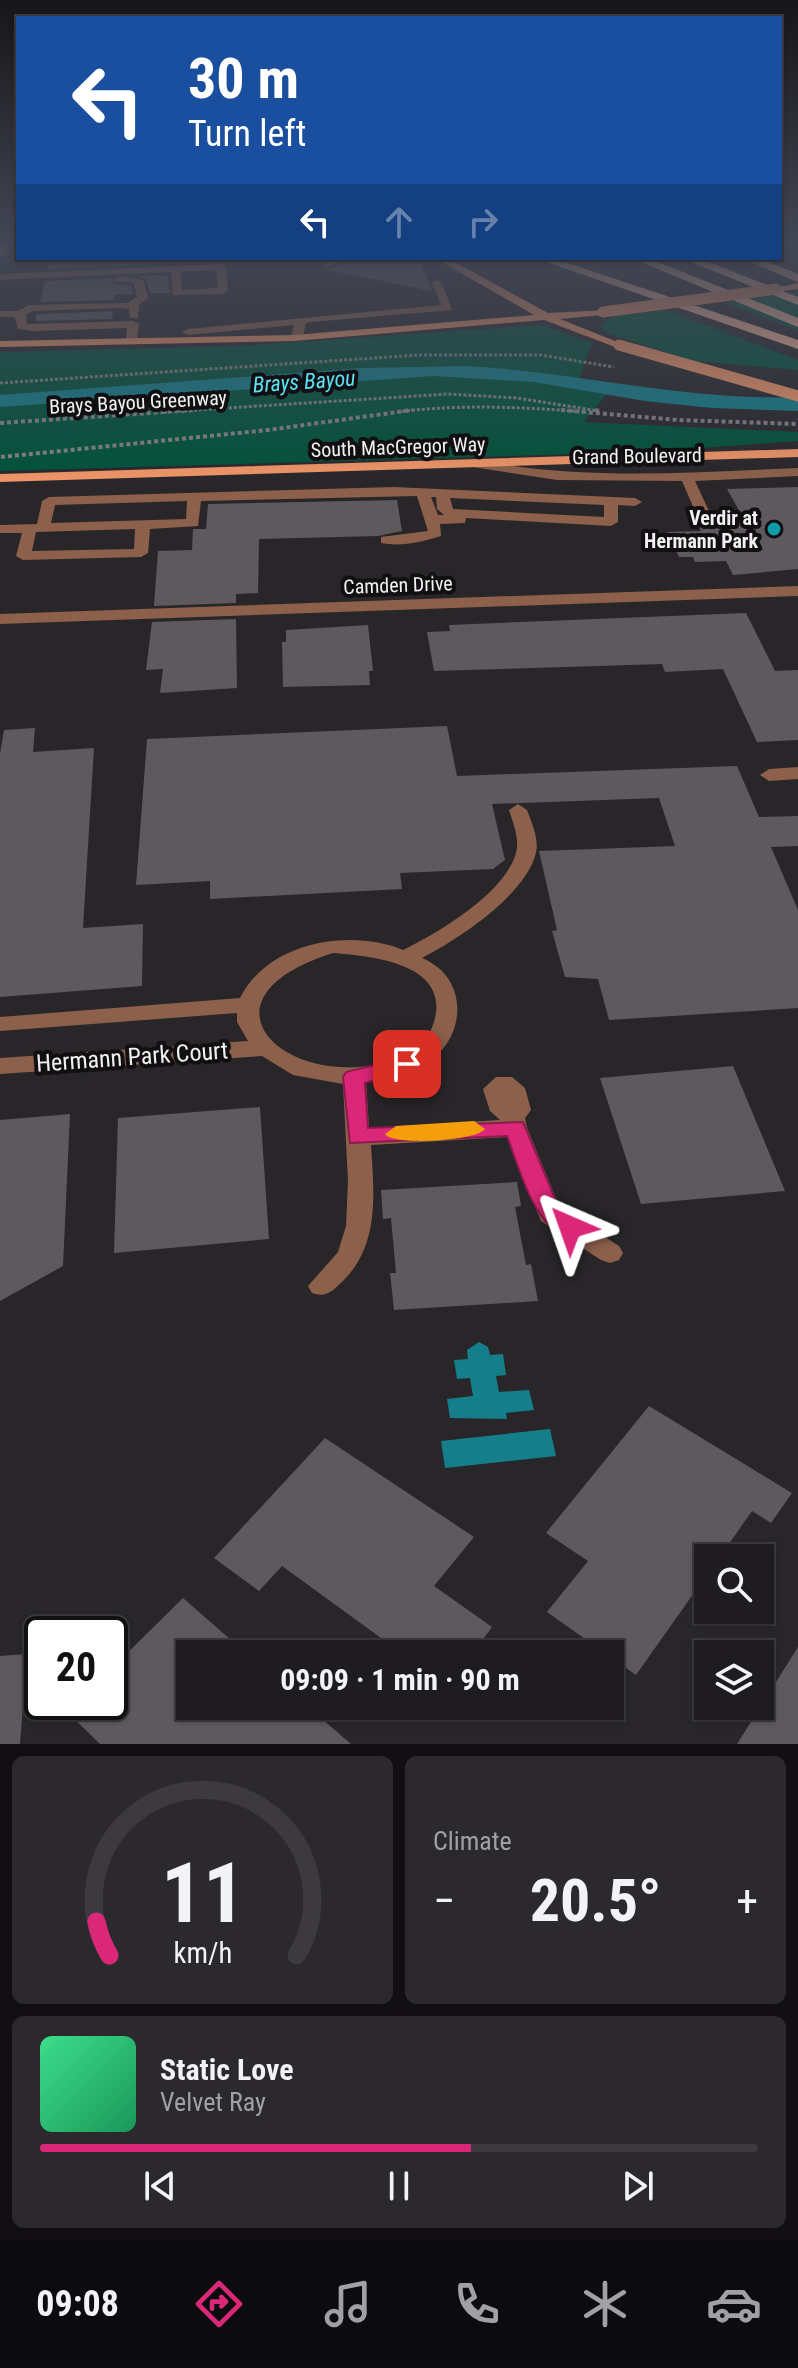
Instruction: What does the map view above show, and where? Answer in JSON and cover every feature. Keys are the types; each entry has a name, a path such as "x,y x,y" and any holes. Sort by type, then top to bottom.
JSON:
{"highway":[{"path":"732,322 798,345"},
{"path":"737,322 757,331"}],"main road":[{"path":"460,326 467,322"},
{"path":"0,344 297,337 500,322"},
{"path":"559,322 619,345 798,396"},
{"path":"591,322 592,330 602,339"},
{"name":"South MacGregor Way","path":"0,478 798,453"}],"street":[{"path":"21,322 22,327 33,328 133,324 132,343"},
{"path":"188,332 287,322"},
{"path":"297,337 301,322"},
{"name":"Grand Boulevard","path":"478,464 547,476 798,472"},
{"path":"686,476 702,511"},
{"path":"386,540 416,539 436,533 422,492"},
{"path":"143,524 141,553 23,556 49,501 422,492 635,502"},
{"path":"442,493 444,509 450,513 548,520 611,522 611,501"},
{"path":"0,529 193,523 194,496"},
{"path":"432,519 529,523 548,520"},
{"name":"Camden Drive","path":"0,619 798,591"},
{"path":"769,775 798,773"},
{"path":"407,957 491,902 525,857 527,843 518,810"},
{"name":"Hermann Park Court","path":"332,946 363,946 407,957 436,976 447,994 450,1014 443,1034 427,1051 407,1064 382,1073 354,1077 319,1074 298,1068 264,1048 250,1028 248,1005 257,984 276,967 301,954 332,946"},
{"name":"Hermann Park Court","path":"0,1024 248,1005"},
{"name":"Hermann Park Court","path":"0,1066 264,1048"},
{"path":"503,1073 495,1089 502,1111 514,1122 550,1214 610,1253"},
{"path":"321,1286 349,1256 358,1230 361,1192 354,1077"},
{"path":"358,1137 514,1122"}],"path":[{"name":"Brays Bayou Greenway","path":"0,383 419,355 541,355 628,369"},
{"name":"Brays Bayou Greenway","path":"0,423 448,394 517,398 612,414"},
{"name":"Brays Bayou Greenway","path":"0,457 218,436 437,407 508,406 798,424"}],"green space":[{"path":"605,322 699,322 798,360 798,370 694,361 606,333 600,326"},
{"path":"777,322 798,322 798,330"},
{"path":"541,325 592,343 578,381 612,388 583,422 798,432 798,441 646,452 0,471 0,352 240,346"}],"water":[{"name":"Brays Bayou","path":"467,366 715,395 798,397 798,411 712,408 645,401 534,382 433,376 0,407 0,395 363,368"},
{"path":"479,1342 488,1347 490,1355 503,1354 506,1375 496,1376 499,1392 529,1390 534,1410 506,1413 507,1419 450,1418 447,1399 473,1396 470,1378 457,1379 454,1360 468,1359 467,1350"},
{"path":"550,1429 556,1456 445,1468 441,1441"}],"building":[{"path":"798,487 798,569 733,575 726,561 695,562 693,557 679,557 667,532 701,531 697,523 745,521 727,489"},
{"path":"397,500 402,531 378,536 259,539 258,593 236,594 236,603 154,606 158,551 192,550 193,529 206,529 208,504"},
{"path":"746,613 775,671 798,670 798,740 757,742 723,669 665,672 662,664 434,671 427,632 450,631 449,625"},
{"path":"236,619 237,688 160,693 163,669 146,670 152,622"},
{"path":"368,625 373,671 369,671 370,685 283,687 282,642 286,642 286,630"},
{"path":"447,726 457,776 737,766 759,817 798,816 798,846 771,847 798,910 798,1008 609,1020 598,979 565,977 552,931 557,930 539,851 675,846 659,798 492,804 505,860 493,869 400,873 402,889 210,899 210,881 136,885 147,739"},
{"path":"35,728 33,752 94,748 83,928 143,924 142,986 0,997 0,754 4,730"},
{"path":"733,1066 785,1191 641,1204 600,1078"},
{"path":"260,1107 269,1239 114,1253 118,1118"},
{"path":"70,1114 63,1266 0,1301 0,1120"},
{"path":"517,1182 521,1206 515,1207 526,1265 531,1264 538,1301 394,1310 390,1273 396,1273 391,1218 383,1219 381,1190"},
{"path":"649,1406 792,1493 771,1523 752,1511 729,1544 694,1544 694,1593 636,1675 624,1667 624,1640 587,1640 547,1612 588,1561 546,1533"},
{"path":"325,1438 474,1537 434,1586 492,1627 482,1640 384,1640 282,1566 259,1591 214,1558"},
{"path":"183,1598 231,1640 176,1640 176,1720 323,1720 351,1744 100,1744 75,1720 128,1720 128,1652"},
{"path":"798,1647 798,1744 737,1744 752,1720 774,1720 774,1685"},
{"path":"24,1654 20,1744 0,1744 0,1656"}],"slow traffic":[{"path":"396,1134 474,1129"}],"place":[{"name":"Verdir at Hermann Park","path":"774,529"}],"route":[{"path":"407,1064 382,1073 354,1077 358,1137 515,1128 550,1214 570,1227"}]}
